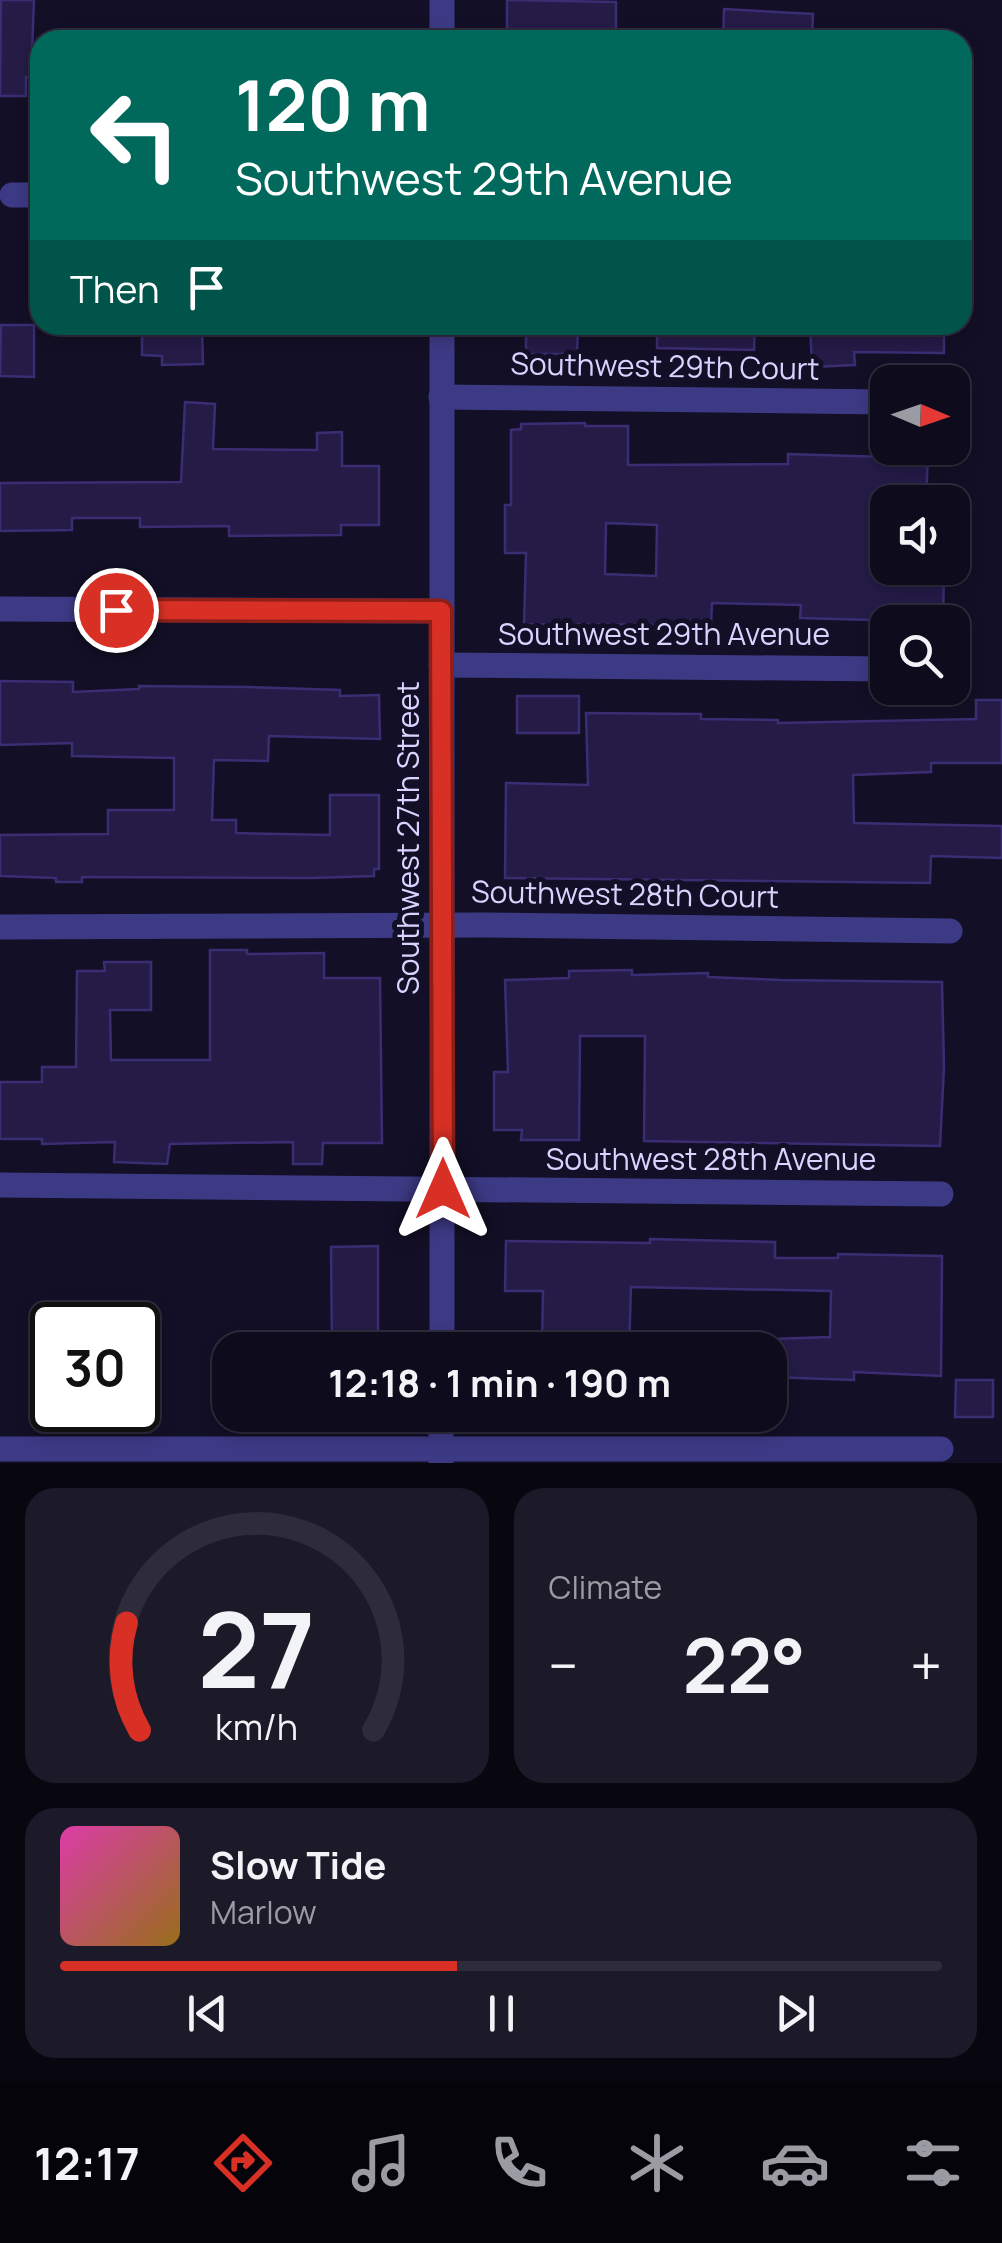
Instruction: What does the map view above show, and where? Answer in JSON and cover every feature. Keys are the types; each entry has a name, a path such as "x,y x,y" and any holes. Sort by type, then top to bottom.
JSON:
{"street":[{"path":"442,0 442,30"},
{"path":"12,195 30,195"},
{"name":"Southwest 27th Street","path":"442,335 442,1332"},
{"name":"Southwest 29th Court","path":"441,397 870,402"},
{"path":"0,609 441,611"},
{"name":"Southwest 29th Avenue","path":"440,665 870,669"},
{"name":"Southwest 28th Court","path":"0,926 950,931"},
{"name":"Southwest 28th Avenue","path":"0,1185 942,1194"},
{"path":"0,1449 441,1456 941,1449"}],"building":[{"path":"1,0 34,0 26,96 0,96"},
{"path":"507,0 616,2 616,30 507,30"},
{"path":"724,9 813,14 812,30 723,30"},
{"path":"1,325 30,325 30,335 34,335 34,377 0,376"},
{"path":"142,335 202,335 203,364 162,365 162,356 142,355"},
{"path":"526,335 578,335 577,354 526,354"},
{"path":"657,335 755,335 754,350 657,348"},
{"path":"810,335 944,335 944,353 854,352 855,365 812,367"},
{"path":"185,402 215,404 213,449 317,450 317,433 342,432 342,466 379,466 379,525 341,525 341,535 229,536 229,526 140,527 140,518 72,518 72,530 0,531 0,483 181,482"},
{"path":"521,424 628,426 628,465 788,464 788,454 870,457 870,465 928,465 927,485 870,485 870,585 944,585 943,605 870,605 870,620 800,618 801,605 712,603 711,625 524,624 526,553 505,553 505,505 511,505 511,430 521,429","holes":["606,523 657,525 656,576 605,574"]},
{"path":"0,681 73,682 73,692 139,686 250,687 340,690 340,696 379,695 380,739 269,736 268,761 214,760 212,820 236,820 236,833 330,835 330,795 379,795 379,869 374,869 374,876 312,878 82,877 82,882 56,882 56,878 0,876 0,835 108,834 108,810 174,810 174,758 72,756 72,743 0,745"},
{"path":"517,696 579,696 579,733 517,733"},
{"path":"976,700 1002,700 1002,763 931,763 931,772 853,775 854,823 1002,826 1002,858 931,856 930,883 505,878 506,783 588,785 586,713 701,714 701,719 778,723 976,719"},
{"path":"210,950 247,950 247,954 324,953 324,978 380,978 382,1143 323,1143 322,1164 293,1164 293,1142 170,1144 167,1164 114,1162 115,1142 42,1144 42,1139 0,1139 0,1082 42,1082 42,1067 76,1067 77,971 105,971 104,962 151,962 151,1010 110,1010 111,1060 210,1060"},
{"path":"632,970 632,975 708,973 708,977 781,980 942,982 944,1067 940,1146 644,1141 645,1036 580,1036 579,1140 521,1140 522,1130 494,1130 494,1072 508,1072 505,980 569,978 569,971"},
{"path":"650,1239 775,1242 775,1258 838,1258 838,1254 942,1256 941,1376 854,1372 854,1380 787,1378 787,1338 830,1337 831,1291 631,1287 630,1332 542,1332 543,1291 505,1291 506,1241 650,1243"},
{"path":"378,1246 378,1332 332,1332 331,1247"},
{"path":"956,1380 993,1380 993,1417 955,1417"}],"route":[{"path":"116,610 441,611 443,1189"}]}
